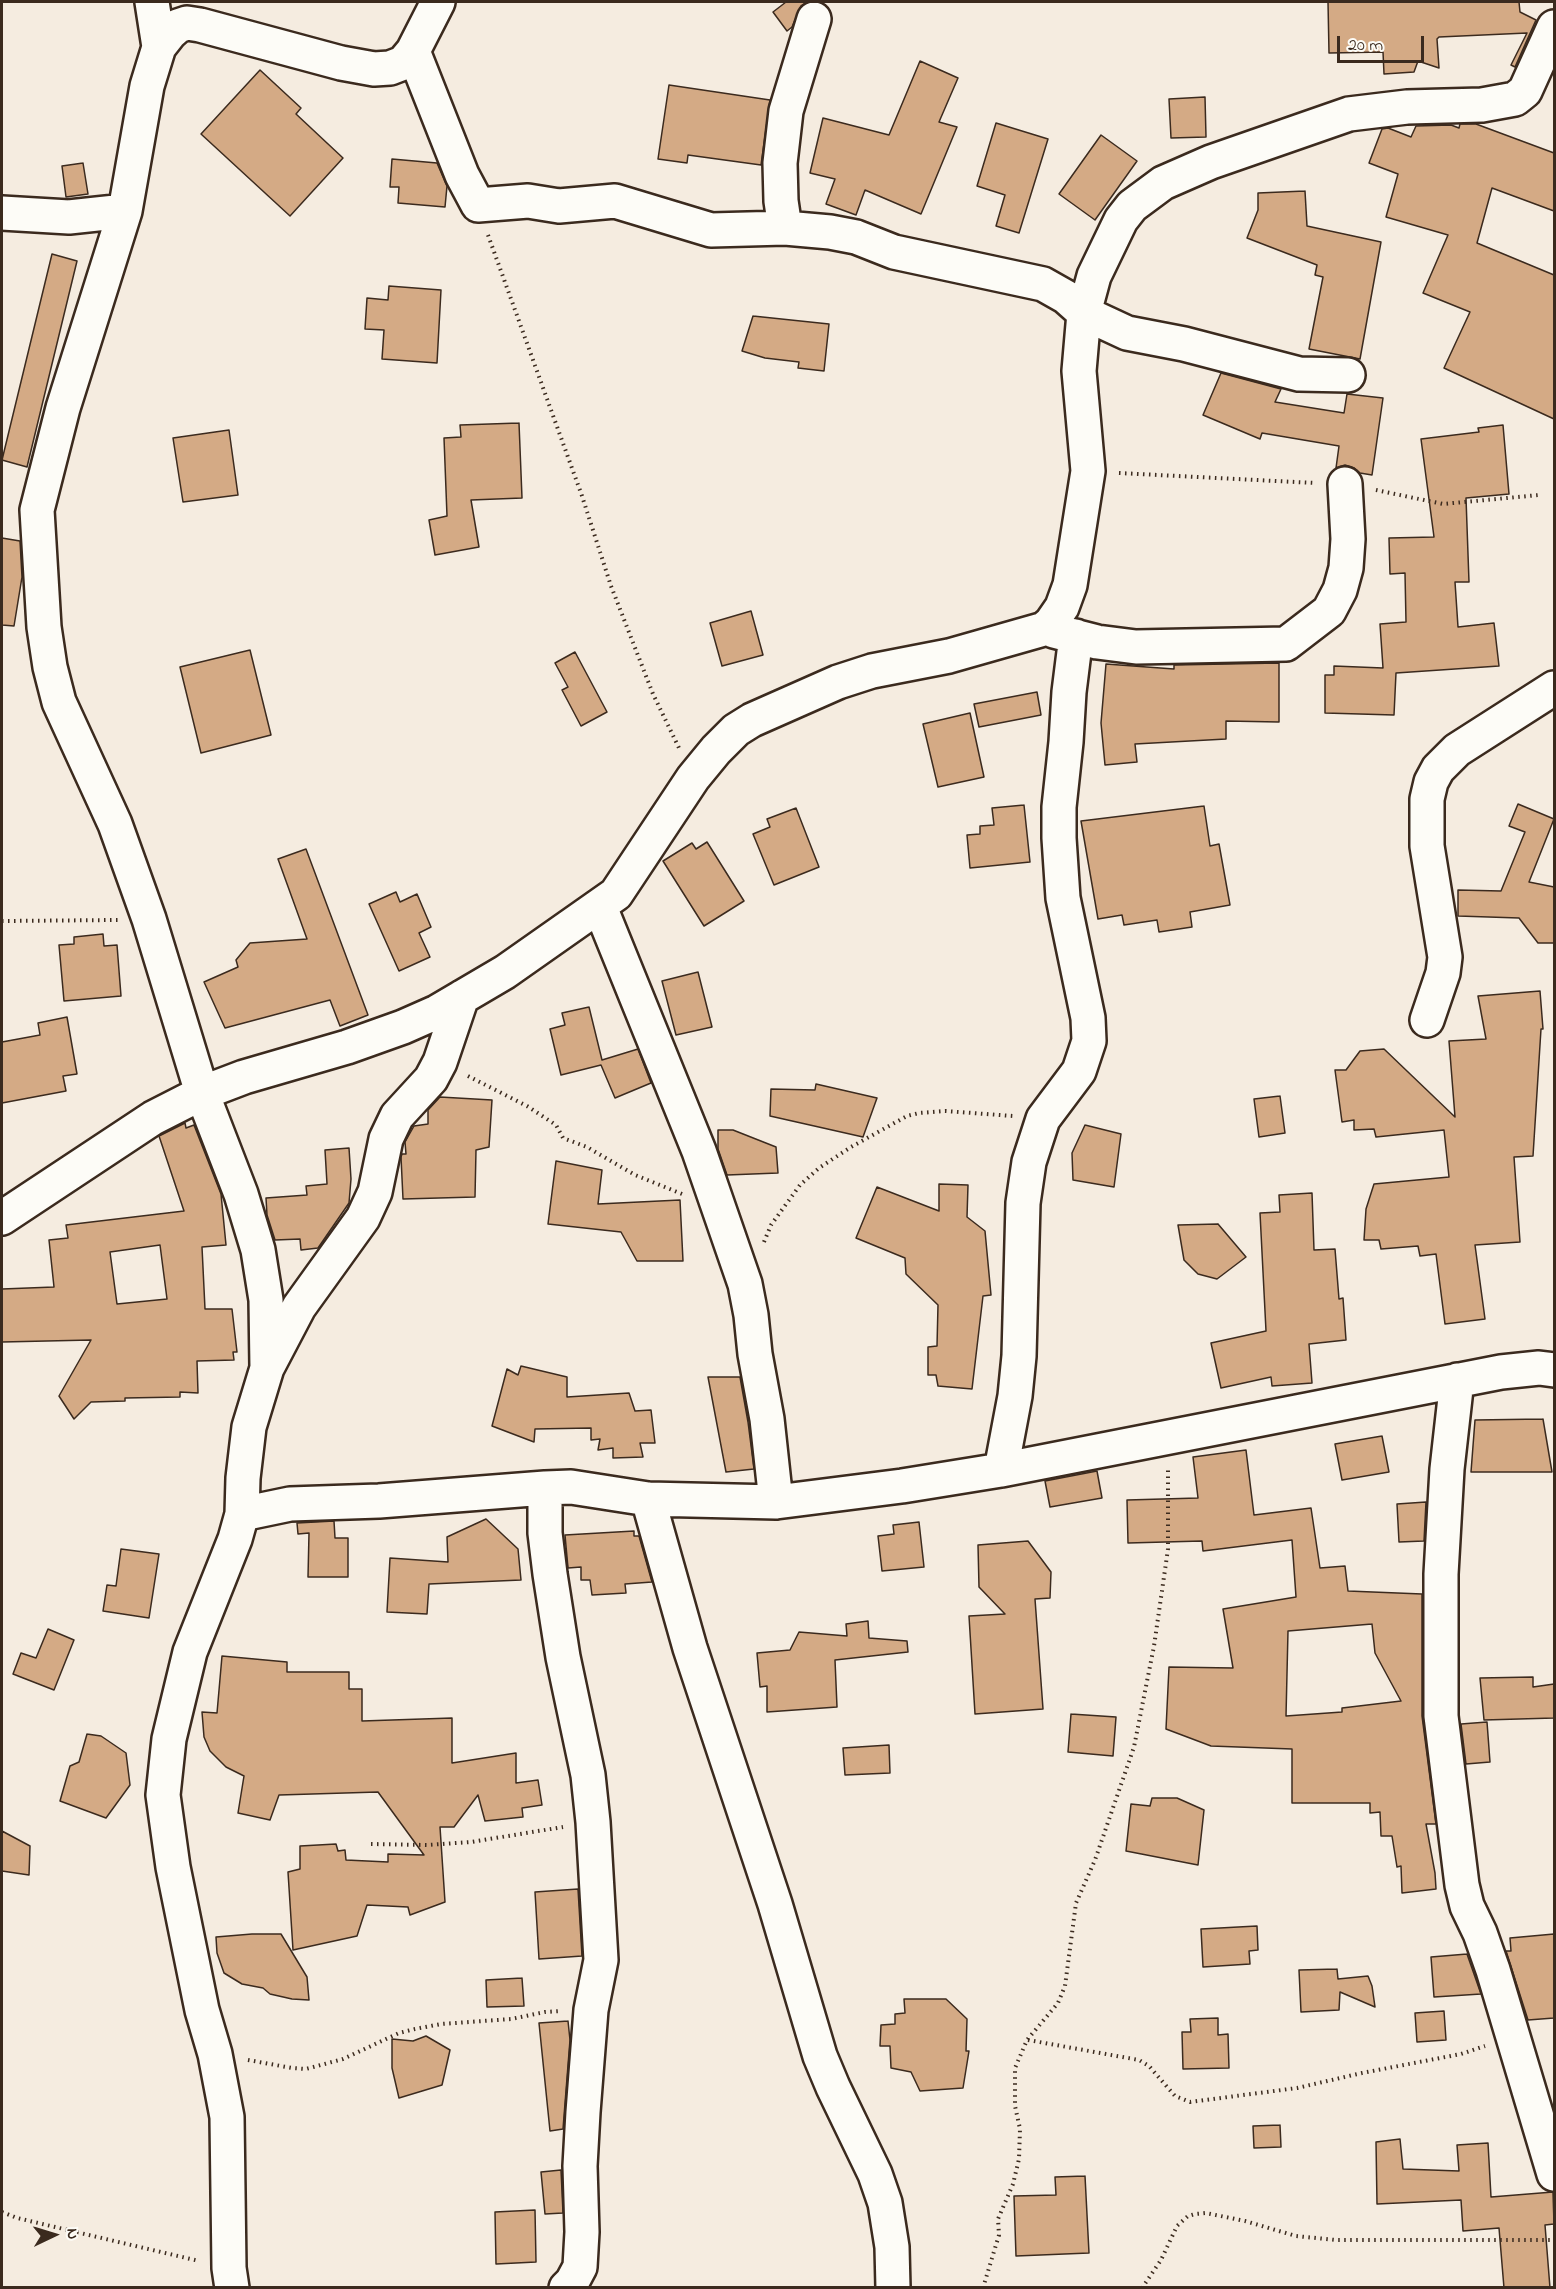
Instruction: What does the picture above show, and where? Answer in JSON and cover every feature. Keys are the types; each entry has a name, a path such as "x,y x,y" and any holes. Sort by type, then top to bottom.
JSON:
{"street":[{"path":"152,2 159,47"},
{"path":"267,1368 266,1300 258,1250 241,1194 202,1093 149,919 115,824 59,702 50,667 44,627 39,501 63,408 125,212 147,86 159,47 177,26 187,23 341,63 374,69 396,66 403,63 413,51 438,2"},
{"path":"784,228 780,163 786,111 814,19"},
{"path":"2,1218 153,1118 202,1093 244,1077 346,1047 403,1027 437,1012 505,972 616,894 693,778 736,730 752,720 838,682 872,671 949,656 1044,629 1062,607 1070,585 1088,471 1079,371 1084,313 1094,276 1121,220 1132,206 1163,183 1211,162 1349,114 1407,107 1482,105 1515,99 1525,91 1554,27"},
{"path":"413,51 462,175 478,205 528,201 559,206 615,201 711,230 784,228 838,233 856,237 894,252 1043,284 1066,297 1084,313 1127,333 1299,374 1348,375"},
{"path":"2,213 69,217 125,212"},
{"path":"1044,629 1097,642 1136,647 1286,644 1329,611 1340,590 1346,568 1348,539 1345,484"},
{"path":"1001,1470 1015,1396 1018,1366 1023,1203 1029,1162 1043,1119 1079,1071 1085,1059 1089,1032 1063,898 1059,838 1059,807 1076,636"},
{"path":"1427,1020 1443,973 1445,957 1427,846 1427,799 1431,782 1438,769 1457,750 1554,688"},
{"path":"600,907 699,1150 745,1284 767,1419 776,1502"},
{"path":"231,2278 227,2117 215,2054 202,2010 178,1889 164,1795 169,1739 190,1652 235,1539 242,1514 243,1478 249,1427 267,1368 299,1307 363,1218 375,1192 387,1139 397,1116 431,1079 440,1062 462,997"},
{"path":"242,1514 290,1504 379,1501 571,1487 648,1499 776,1502 902,1486 1001,1470 1457,1380 1539,1368 1554,1370"},
{"path":"1457,1380 1447,1469 1441,1574 1441,1716 1462,1885 1467,1906 1480,1933 1493,1970 1554,2174"},
{"path":"545,1488 545,1533 550,1574 563,1657 588,1774 601,1960 591,2010 580,2155 582,2232 580,2267 566,2288"},
{"path":"648,1499 690,1648 761,1860 820,2056 875,2174 885,2203 892,2247 893,2288"}],"path":[{"path":"478,205 582,496 611,586 653,694 693,778"},
{"path":"2,921 149,919"},
{"path":"440,1062 527,1106 556,1125 563,1138 587,1147 635,1174 719,1209"},
{"path":"745,1284 771,1225 800,1185 819,1168 851,1147 907,1116 945,1111 1043,1119"},
{"path":"983,2288 999,2235 998,2219 1013,2184 1019,2159 1020,2129 1015,2106 1015,2068 1028,2040 1058,2003 1065,1986 1076,1903 1095,1860 1134,1747 1154,1646 1168,1549 1168,1437"},
{"path":"371,1844 427,1845 471,1842 593,1822"},
{"path":"215,2054 306,2069 343,2059 399,2032 415,2028 511,2019 545,2012 591,2010"},
{"path":"1028,2040 1139,2060 1149,2066 1175,2096 1190,2102 1297,2088 1461,2054 1514,2037"},
{"path":"2,2212 231,2278"},
{"path":"1142,2288 1161,2260 1177,2226 1188,2216 1195,2214 1206,2213 1296,2236 1336,2240 1554,2240"}],"building":[{"path":"786,2 808,2 801,6 792,27 787,31 773,12"},
{"path":"1328,2 1519,2 1520,12 1536,20 1515,67 1511,65 1527,33 1439,37 1437,39 1439,68 1418,61 1414,72 1384,74 1383,52 1329,53"},
{"path":"920,61 958,78 939,122 957,127 921,214 865,190 856,215 826,204 835,179 810,173 823,118 889,135"},
{"path":"260,70 301,108 296,114 343,158 290,216 201,134"},
{"path":"669,85 770,100 761,165 688,155 687,163 658,159"},
{"path":"1205,97 1206,137 1171,138 1169,99"},
{"path":"996,123 1048,139 1019,233 996,226 1005,195 977,186"},
{"path":"1460,124 1476,124 1554,153 1554,211 1492,188 1477,243 1554,275 1554,419 1444,368 1470,312 1423,293 1448,235 1386,217 1398,174 1369,163 1382,129 1388,128 1411,137 1416,126 1451,125 1459,128"},
{"path":"1101,135 1137,161 1095,220 1059,194"},
{"path":"392,159 437,163 447,186 445,207 398,203 399,187 390,187"},
{"path":"83,163 88,194 66,197 62,166"},
{"path":"1305,191 1307,226 1381,242 1360,359 1309,349 1323,277 1315,275 1317,265 1247,238 1258,210 1258,193"},
{"path":"52,254 77,261 27,467 2,460"},
{"path":"389,286 441,290 437,363 382,359 384,330 365,329 367,298 388,300"},
{"path":"753,316 829,324 824,371 798,368 799,362 765,358 742,351"},
{"path":"1221,373 1281,389 1275,402 1344,413 1347,394 1383,398 1372,475 1360,473 1345,465 1336,468 1339,446 1262,433 1260,439 1203,415"},
{"path":"519,423 522,498 471,500 479,547 435,555 429,520 447,516 444,438 461,437 460,425"},
{"path":"1503,425 1509,494 1466,498 1469,582 1455,582 1458,627 1494,623 1499,666 1396,673 1394,715 1325,713 1325,675 1334,675 1334,666 1383,668 1380,624 1406,622 1405,573 1390,574 1389,538 1434,537 1421,439 1479,432 1478,428"},
{"path":"229,430 238,495 183,502 173,438"},
{"path":"2,538 20,541 22,577 14,626 2,625"},
{"path":"751,611 763,655 722,666 710,623"},
{"path":"250,650 271,735 201,753 180,667"},
{"path":"575,652 607,712 581,726 562,690 568,687 555,663"},
{"path":"1279,663 1279,722 1226,721 1226,739 1135,744 1137,762 1105,765 1101,723 1106,664 1174,669 1174,665"},
{"path":"1037,692 1041,715 979,727 974,704"},
{"path":"970,713 984,777 938,787 923,724"},
{"path":"1518,804 1554,819 1529,882 1554,887 1554,943 1538,943 1519,918 1458,916 1458,890 1501,891 1525,832 1509,826"},
{"path":"1024,805 1030,862 970,868 967,835 980,834 980,826 994,825 992,808"},
{"path":"1204,806 1210,846 1219,844 1230,905 1190,912 1192,927 1159,932 1157,920 1124,925 1122,915 1098,919 1081,821"},
{"path":"796,808 819,867 774,885 753,834 770,827 767,819"},
{"path":"707,842 744,901 704,926 663,861 692,843 696,849"},
{"path":"306,849 368,1015 340,1026 330,1000 225,1028 204,982 238,967 236,960 250,943 307,939 278,859"},
{"path":"396,892 400,902 417,894 431,927 419,933 430,957 399,971 369,904"},
{"path":"103,934 104,946 117,945 121,996 64,1001 59,945 74,944 74,937"},
{"path":"698,972 712,1027 676,1035 662,981"},
{"path":"1540,991 1543,1029 1541,1029 1533,1156 1514,1157 1520,1242 1475,1245 1485,1319 1445,1324 1436,1254 1420,1256 1418,1246 1381,1249 1379,1240 1364,1240 1366,1209 1374,1184 1449,1177 1444,1130 1376,1137 1374,1129 1354,1130 1354,1120 1342,1122 1335,1070 1346,1070 1360,1051 1384,1049 1455,1117 1449,1041 1486,1039 1478,996"},
{"path":"589,1007 602,1060 638,1049 651,1083 615,1098 601,1065 561,1075 550,1029 565,1025 562,1013"},
{"path":"67,1017 77,1074 63,1076 66,1091 2,1103 2,1042 40,1035 38,1023"},
{"path":"816,1084 877,1098 863,1137 770,1116 771,1089 815,1090"},
{"path":"1280,1096 1285,1133 1259,1137 1254,1099"},
{"path":"440,1097 492,1100 489,1147 476,1150 475,1197 403,1199 401,1157 402,1154 406,1154 405,1142 414,1126 428,1124 428,1110"},
{"path":"185,1123 186,1128 194,1125 221,1194 226,1245 202,1247 205,1309 232,1309 237,1352 233,1352 234,1360 197,1361 198,1393 180,1392 180,1397 125,1398 125,1401 91,1402 74,1419 59,1396 91,1340 2,1342 2,1289 54,1287 49,1240 68,1238 66,1225 184,1211 159,1136","holes":["160,1245 167,1299 117,1304 110,1252"]},
{"path":"1085,1125 1121,1134 1114,1187 1073,1180 1072,1153"},
{"path":"718,1130 733,1130 776,1147 778,1173 727,1175 718,1149"},
{"path":"349,1148 351,1179 349,1203 318,1248 301,1250 300,1239 275,1240 267,1215 266,1198 307,1195 306,1186 327,1184 325,1150"},
{"path":"556,1161 602,1170 598,1204 680,1200 683,1261 637,1261 621,1232 548,1224"},
{"path":"939,1184 968,1185 967,1217 985,1231 991,1295 983,1296 972,1389 938,1386 936,1375 928,1375 928,1347 937,1346 938,1305 906,1274 905,1258 856,1238 877,1187 939,1211"},
{"path":"1312,1193 1314,1250 1335,1249 1339,1299 1343,1298 1346,1340 1309,1344 1312,1383 1272,1386 1271,1377 1221,1388 1211,1343 1266,1331 1260,1213 1280,1212 1279,1195"},
{"path":"1218,1224 1246,1257 1217,1279 1198,1274 1184,1260 1178,1225"},
{"path":"521,1366 567,1377 567,1397 629,1393 635,1411 651,1410 655,1443 640,1443 643,1457 613,1458 613,1448 598,1450 600,1439 591,1440 591,1428 535,1429 534,1442 492,1426 507,1369 518,1375"},
{"path":"708,1377 740,1377 754,1469 726,1472"},
{"path":"1543,1419 1552,1472 1471,1472 1475,1420"},
{"path":"1382,1436 1389,1472 1342,1480 1335,1444"},
{"path":"1246,1450 1254,1515 1311,1508 1320,1568 1345,1566 1348,1591 1422,1594 1422,1716 1436,1824 1426,1824 1436,1889 1402,1893 1401,1866 1397,1867 1392,1836 1381,1836 1380,1812 1370,1813 1370,1803 1292,1803 1292,1749 1211,1746 1166,1729 1169,1667 1233,1668 1223,1609 1296,1597 1292,1540 1203,1551 1202,1541 1128,1543 1127,1500 1198,1498 1193,1457","holes":["1372,1624 1375,1653 1401,1701 1342,1708 1342,1712 1286,1716 1288,1631"]},
{"path":"1097,1471 1102,1498 1050,1507 1045,1481"},
{"path":"1426,1502 1424,1541 1399,1542 1397,1504"},
{"path":"486,1519 518,1549 521,1580 429,1584 427,1614 387,1612 390,1558 448,1562 447,1537"},
{"path":"334,1521 335,1538 348,1538 348,1577 308,1577 309,1533 298,1534 297,1523"},
{"path":"919,1522 924,1567 882,1571 878,1536 894,1534 893,1525"},
{"path":"634,1531 634,1536 639,1536 652,1582 625,1584 626,1593 592,1595 590,1580 581,1580 581,1567 568,1568 565,1535"},
{"path":"1028,1541 1051,1572 1050,1598 1035,1599 1043,1709 975,1714 969,1616 1005,1614 979,1587 978,1545"},
{"path":"121,1549 159,1554 149,1618 103,1611 107,1585 116,1586"},
{"path":"868,1621 869,1638 907,1641 908,1652 835,1660 837,1707 767,1712 767,1686 760,1687 757,1653 790,1650 799,1632 847,1636 846,1624"},
{"path":"48,1629 74,1640 54,1690 13,1674 21,1653 36,1658"},
{"path":"222,1656 287,1662 287,1672 349,1672 349,1689 362,1689 362,1721 452,1718 452,1763 516,1753 516,1783 538,1780 542,1805 522,1808 523,1817 485,1821 478,1795 454,1827 440,1827 445,1902 410,1915 408,1907 367,1905 357,1936 293,1950 288,1872 300,1869 300,1846 336,1844 338,1851 345,1850 346,1860 388,1862 388,1854 424,1855 378,1792 279,1795 270,1820 238,1813 244,1776 226,1767 210,1751 204,1737 202,1712 217,1713"},
{"path":"1533,1677 1533,1687 1554,1684 1554,1718 1484,1720 1480,1678"},
{"path":"1071,1714 1116,1717 1113,1756 1068,1752"},
{"path":"1487,1722 1490,1762 1466,1764 1461,1724"},
{"path":"87,1734 101,1736 126,1753 130,1785 106,1818 60,1801 70,1766 79,1762"},
{"path":"889,1745 890,1773 845,1775 843,1748"},
{"path":"1152,1798 1177,1798 1204,1810 1198,1865 1126,1851 1131,1804 1150,1806"},
{"path":"2,1831 30,1846 29,1875 2,1871"},
{"path":"578,1889 582,1956 539,1959 535,1892"},
{"path":"1257,1926 1258,1950 1249,1951 1250,1964 1203,1967 1201,1929"},
{"path":"281,1934 307,1977 309,2000 270,1994 263,1988 242,1984 224,1973 217,1953 216,1937"},
{"path":"1554,1934 1554,2018 1528,2020 1506,1951 1511,1951 1510,1938"},
{"path":"1467,1954 1481,1994 1434,1997 1431,1957"},
{"path":"1337,1969 1338,1979 1368,1976 1375,2007 1340,1992 1339,2010 1301,2012 1299,1970"},
{"path":"522,1978 524,2006 487,2007 486,1980"},
{"path":"904,1999 946,1999 967,2019 966,2051 969,2051 963,2088 920,2091 911,2072 891,2068 890,2046 880,2046 881,2025 895,2024 895,2014 905,2013"},
{"path":"1444,2011 1446,2040 1417,2042 1415,2013"},
{"path":"1218,2018 1218,2035 1228,2034 1229,2068 1183,2069 1182,2032 1191,2032 1190,2019"},
{"path":"568,2021 570,2040 563,2129 550,2131 539,2023"},
{"path":"426,2036 450,2050 442,2085 399,2098 392,2068 392,2039 413,2041"},
{"path":"1280,2125 1281,2147 1254,2148 1253,2126"},
{"path":"1400,2139 1403,2169 1459,2171 1457,2145 1488,2143 1491,2197 1553,2192 1554,2224 1545,2225 1550,2288 1504,2288 1499,2228 1463,2231 1461,2200 1377,2204 1376,2142"},
{"path":"561,2170 563,2213 545,2214 541,2172"},
{"path":"1085,2176 1089,2253 1016,2256 1014,2196 1056,2195 1055,2177"},
{"path":"535,2210 536,2262 496,2264 495,2212"}]}
